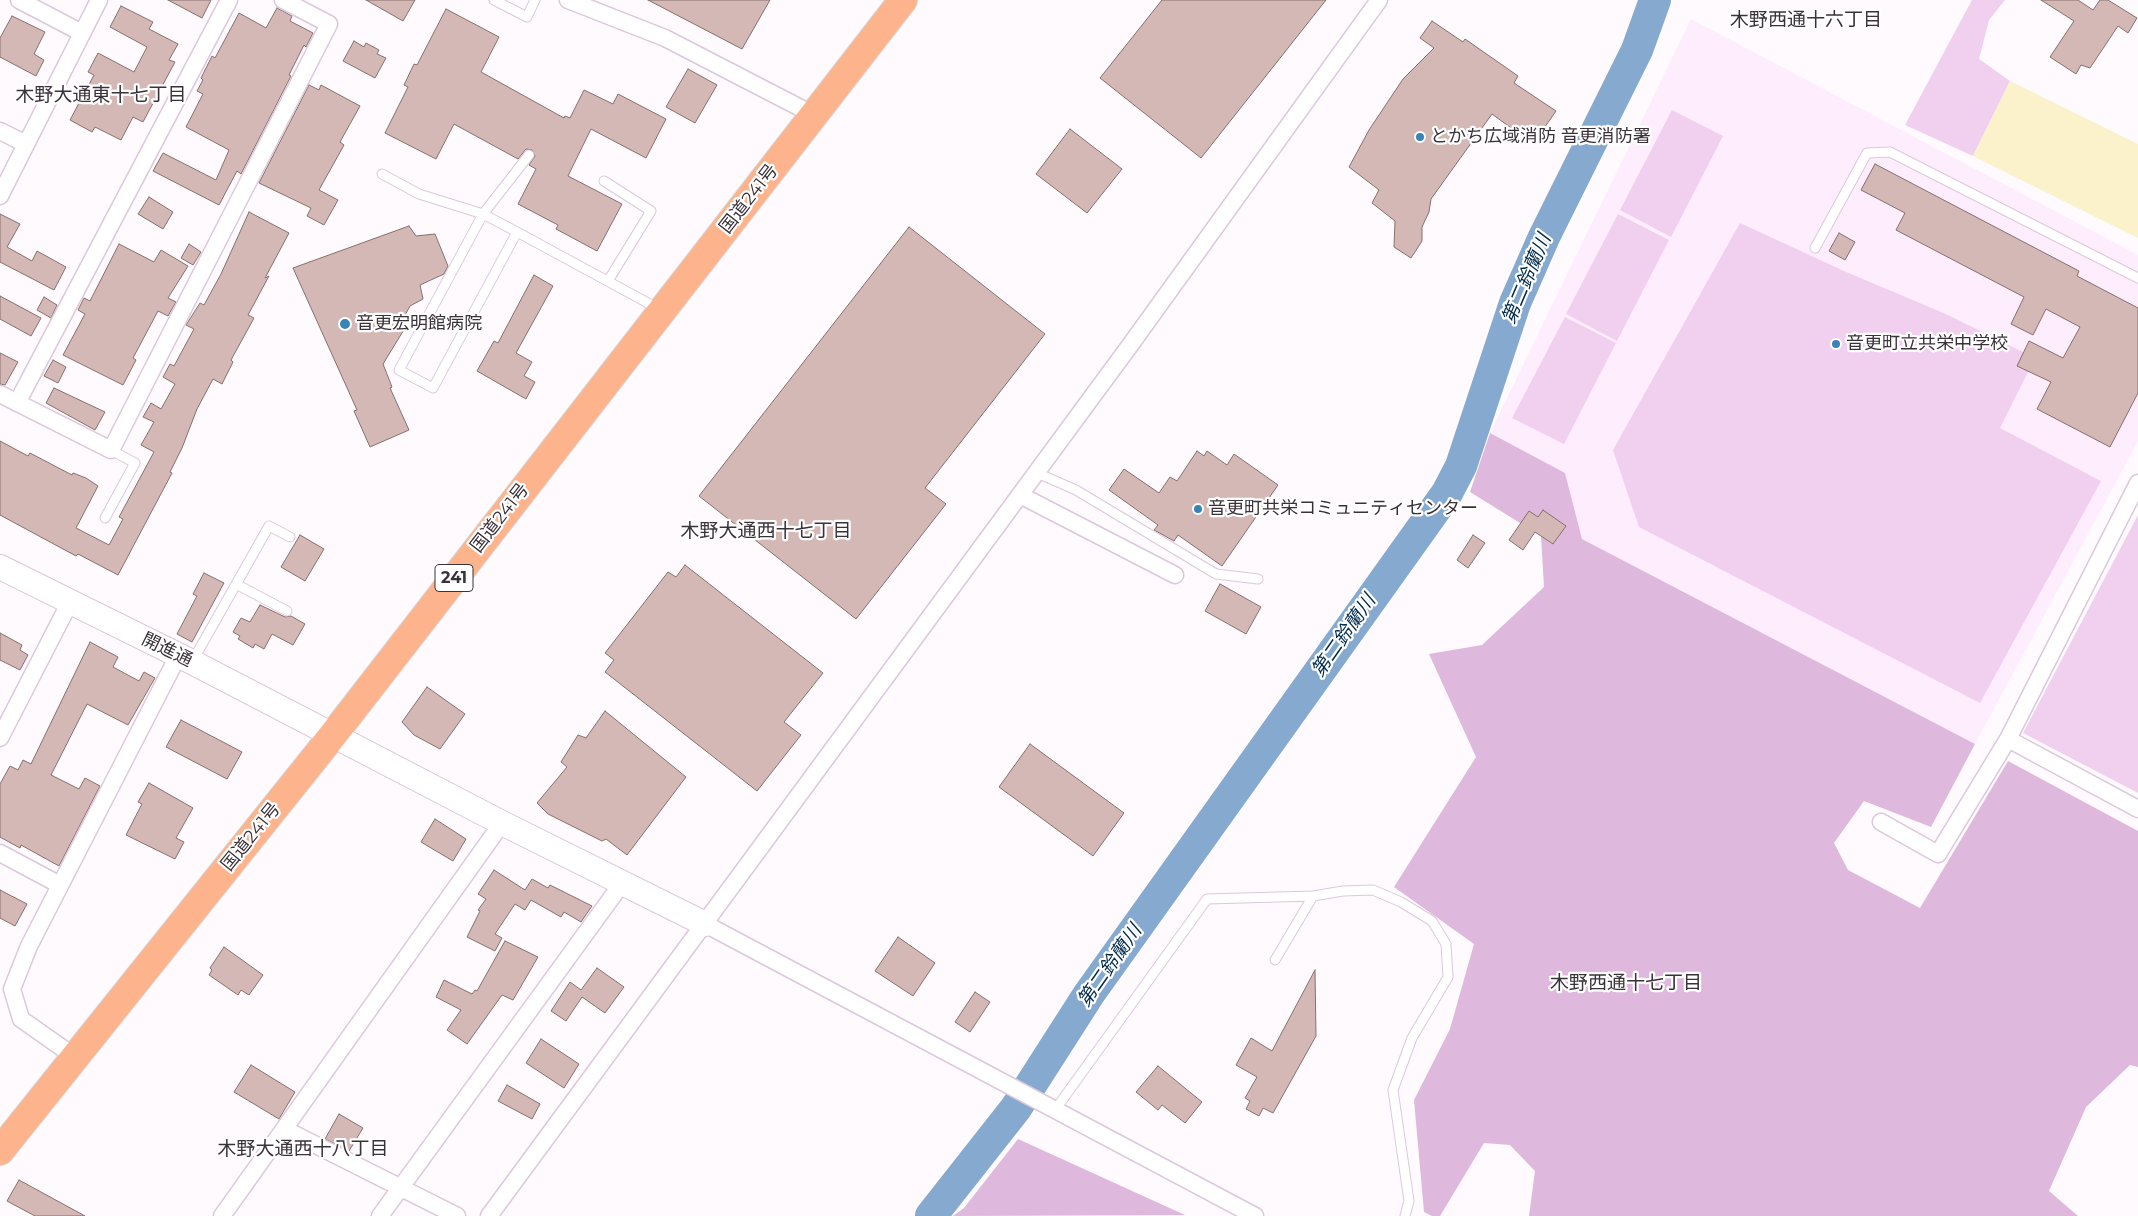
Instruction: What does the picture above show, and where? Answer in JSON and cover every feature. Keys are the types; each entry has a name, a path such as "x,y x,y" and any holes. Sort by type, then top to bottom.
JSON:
{"highway":[{"name":"国道241号","path":"0,1151 332,735 903,0"}],"street":[{"path":"19,0 82,33"},
{"path":"0,196 99,0"},
{"path":"17,402 229,0"},
{"path":"0,394 111,450 329,24 283,0"},
{"path":"489,1216 1131,344 1379,0"},
{"path":"577,2 665,38 814,115"},
{"path":"0,131 26,144"},
{"path":"1881,822 1938,854 2008,738 2138,483"},
{"path":"1020,495 1175,575"},
{"name":"開進通","path":"0,567 185,659 502,823 705,924"},
{"path":"0,738 70,602"},
{"path":"75,1057 21,1019 12,989 29,946 60,885 185,659"},
{"path":"2008,738 2138,809"},
{"path":"222,1216 502,823"},
{"path":"0,853 60,885"},
{"path":"380,1216 623,882"},
{"path":"705,924 1255,1216"},
{"path":"284,1129 457,1216"}],"lane":[{"path":"494,0 527,17 535,0"},
{"path":"1815,248 1867,153 1890,152 2138,278"},
{"path":"517,232 432,388 399,370 482,214 529,155"},
{"path":"382,174 419,194 482,214 662,311"},
{"path":"604,181 651,211 608,282"},
{"path":"105,518 135,463 111,450"},
{"path":"1035,472 1076,490 1216,574 1258,579"},
{"path":"185,659 236,584 269,526 290,537"},
{"path":"236,584 287,611"},
{"path":"1048,1106 1208,899 1313,896 1343,891 1373,890 1401,902 1432,921 1446,944 1448,977 1412,1038 1393,1090 1409,1201 1405,1216"},
{"path":"1275,960 1313,896"}],"shaded area":[{"path":"1972,0 2005,0 1989,20 1979,59 2010,81 1973,156 1905,125"},
{"name":"音更町立共栄中学校","path":"1691,19 2138,255 2138,441 1975,744 1582,539 1565,473 1490,433"},
{"path":"1672,110 1723,136 1671,237 1620,210"},
{"path":"1618,214 1669,240 1617,341 1566,314"},
{"path":"1740,223 1844,271 1948,315 2035,358 2000,428 2101,481 1980,703 1639,527 1613,450"},
{"path":"1565,317 1616,343 1564,444 1512,418"},
{"path":"1490,433 1565,473 1582,539 1975,744 1931,827 1864,801 1834,843 1848,870 1920,908 2008,761 2138,831 2138,1067 2130,1065 2086,1107 2049,1191 2078,1216 1529,1216 1535,1171 1510,1145 1484,1143 1440,1216 1432,1216 1424,1212 1414,1100 1450,1029 1474,944 1394,887 1476,757 1429,654 1482,645 1544,587 1541,536 1470,492"},
{"path":"2138,515 2138,793 2023,733"},
{"path":"1018,1139 1185,1215 953,1216 964,1208"}],"sand":[{"path":"2010,81 2138,144 2138,238 1973,156"}],"building":[{"path":"168,0 211,0 202,18"},
{"path":"366,0 415,0 403,21"},
{"path":"648,0 770,0 742,49"},
{"path":"1162,0 1326,0 1201,158 1100,78"},
{"path":"2041,0 2078,0 2093,10 2100,0 2108,0 2137,18 2128,33 2118,26 2090,68 2081,65 2076,74 2050,57 2074,21"},
{"path":"121,6 153,22 149,29 178,44 169,60 175,62 143,122 133,117 121,140 95,127 92,132 70,120 94,75 88,72 98,53 134,72 147,47 110,27"},
{"path":"277,8 292,16 290,21 313,33 306,47 304,45 289,75 291,76 241,174 237,171 219,205 153,171 163,153 216,180 229,150 186,127 203,94 197,91 203,80 201,78 212,56 215,58 239,13 266,28"},
{"path":"446,9 499,37 481,72 564,118 565,116 570,118 584,90 613,104 618,94 666,119 646,158 591,129 568,176 622,204 597,251 556,229 558,225 518,204 536,169 529,165 535,156 532,150 526,149 518,159 454,124 436,159 385,133 408,87 404,85 414,64 417,65"},
{"path":"12,16 45,32 34,54 44,60 36,76 0,57 0,38"},
{"name":"とかち広域消防 音更消防署","path":"1432,21 1463,42 1465,39 1518,76 1514,83 1556,111 1533,144 1492,114 1431,199 1429,212 1422,227 1422,241 1411,258 1394,247 1395,221 1372,203 1379,190 1349,167 1369,130 1403,79 1434,48 1420,38"},
{"path":"354,41 364,47 366,43 379,50 377,54 386,58 375,78 343,61"},
{"path":"688,69 717,85 695,123 666,107"},
{"path":"309,85 319,90 321,85 360,106 340,142 344,145 319,190 338,200 324,225 307,216 311,208 259,183"},
{"path":"1070,129 1122,169 1087,213 1036,174"},
{"path":"1875,164 2079,271 2077,276 2138,308 2138,393 2110,447 2037,409 2051,382 2017,366 2029,341 2063,358 2080,327 2046,309 2033,335 2011,324 2024,297 1896,230 1905,213 1861,190"},
{"path":"149,197 173,212 163,229 138,214"},
{"path":"249,212 289,233 248,315 254,318 231,360 233,362 222,384 213,379 197,409 182,448 170,472 172,473 118,575 78,554 76,556 0,515 0,441 28,456 30,453 72,475 73,473 86,478 98,486 76,528 109,545 123,519 119,517 154,452 141,445 154,422 143,417 151,403 161,409 175,384 163,377 170,364 174,366 194,329 186,325 200,303 204,305 221,274"},
{"path":"0,214 20,224 7,247 32,261 37,251 66,267 54,290 0,262"},
{"path":"409,226 416,236 435,234 448,266 444,274 420,285 423,299 410,306 403,319 405,328 383,364 392,387 390,388 409,430 370,447 354,411 357,410 293,268"},
{"path":"909,227 1045,334 925,488 946,504 856,619 699,496"},
{"path":"1839,233 1855,242 1845,260 1829,251"},
{"path":"119,244 154,262 161,250 188,266 168,298 176,302 168,316 158,311 133,358 136,360 123,385 63,355 85,314 78,310 84,298 90,301"},
{"path":"189,244 201,252 193,265 181,258"},
{"path":"534,275 553,286 516,353 532,362 524,376 535,382 526,399 477,371 494,341 498,343"},
{"path":"0,296 41,318 31,336 0,319"},
{"path":"44,297 57,305 51,318 37,310"},
{"path":"0,353 18,362 5,385 0,384"},
{"path":"53,360 66,367 58,383 44,376"},
{"path":"54,388 105,412 95,430 46,403"},
{"name":"音更町共栄コミュニティセンター","path":"1197,451 1204,456 1207,451 1227,465 1234,454 1278,485 1222,566 1178,535 1174,541 1154,530 1158,525 1109,490 1124,469 1159,493 1170,477 1177,481"},
{"path":"1543,510 1566,526 1553,544 1535,532 1523,550 1509,540 1529,511 1538,517"},
{"path":"300,535 324,549 305,581 281,567"},
{"path":"1473,535 1485,543 1468,568 1457,560"},
{"path":"685,565 823,673 784,722 801,735 757,791 605,672 614,660 605,653 668,572 676,577"},
{"path":"204,573 224,583 192,642 177,634 197,596 193,594"},
{"path":"1220,584 1261,607 1246,634 1205,611"},
{"path":"260,605 285,617 291,616 305,624 293,645 272,634 264,649 255,644 253,648 238,639 240,636 233,632 241,618 250,622"},
{"path":"0,633 22,645 20,650 28,655 20,670 0,660"},
{"path":"90,642 118,657 113,667 139,681 144,672 155,678 128,725 87,704 51,775 79,789 85,778 100,786 59,866 21,845 20,848 0,837 0,784 10,766 18,770 23,760 31,764"},
{"path":"427,687 465,714 440,749 414,735 402,722"},
{"path":"605,711 686,777 627,855 606,839 602,841 548,814 537,803 567,767 561,762 578,735 586,738"},
{"path":"181,720 242,752 227,779 166,747"},
{"path":"1030,744 1124,813 1093,856 999,787"},
{"path":"149,783 193,808 176,838 184,842 175,859 126,835 142,804 138,802"},
{"path":"435,819 466,839 453,861 421,842"},
{"path":"494,870 525,890 532,879 548,888 550,885 592,906 581,922 564,912 561,917 531,900 525,910 515,904 495,934 502,938 495,951 467,937 480,911 478,910 486,899 478,894"},
{"path":"0,890 27,904 15,926 0,918"},
{"path":"898,937 935,963 913,996 875,971"},
{"path":"505,941 538,957 513,1000 502,995 467,1044 447,1030 461,1010 436,997 444,980 472,994 475,990 477,991"},
{"path":"224,947 263,975 249,995 241,990 238,995 209,975 212,970 210,968"},
{"path":"597,968 624,987 605,1013 582,997 566,1021 551,1011 570,982 581,990"},
{"path":"1315,970 1316,1036 1273,1113 1263,1108 1259,1116 1246,1109 1250,1101 1245,1098 1257,1077 1236,1065 1251,1038 1272,1051"},
{"path":"975,992 990,1002 970,1032 955,1022"},
{"path":"541,1039 579,1064 564,1088 526,1063"},
{"path":"251,1065 295,1092 279,1119 234,1092"},
{"path":"1158,1066 1202,1102 1185,1123 1162,1105 1158,1110 1136,1092"},
{"path":"507,1085 540,1104 532,1119 498,1101"},
{"path":"339,1114 363,1128 349,1151 325,1139"},
{"path":"19,1180 85,1216 35,1216 7,1201"}],"waterway":[{"name":"第二鈴蘭川","path":"931,1216 1016,1108 1089,994 1447,493 1461,466 1515,303 1544,237 1637,50 1655,0"}],"place":[{"name":"とかち広域消防 音更消防署","path":"1420,137"},
{"name":"音更宏明館病院","path":"345,324"},
{"name":"音更町立共栄中学校","path":"1836,344"},
{"name":"音更町共栄コミュニティセンター","path":"1198,509"}],"district":[{"name":"木野西通十六丁目","path":"1806,20"},
{"name":"木野大通東十七丁目","path":"101,95"},
{"name":"木野大通西十七丁目","path":"766,531"},
{"name":"木野西通十七丁目","path":"1626,983"},
{"name":"木野大通西十八丁目","path":"303,1149"}]}
